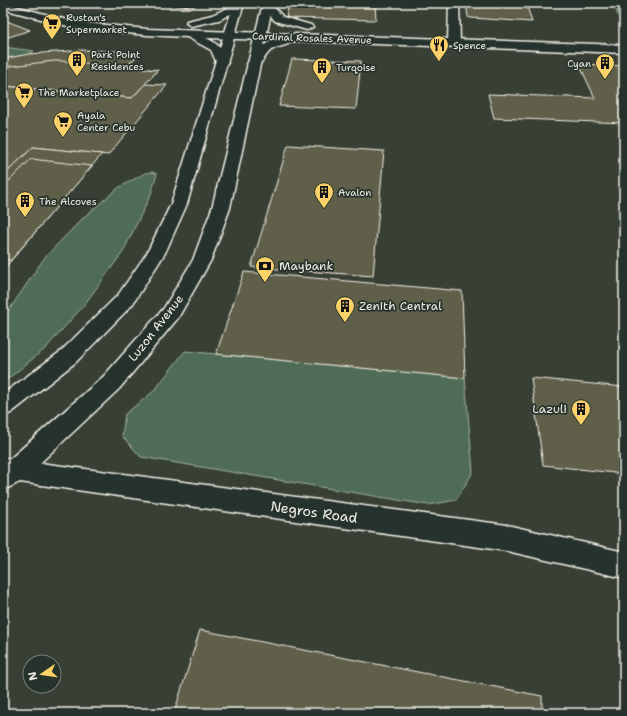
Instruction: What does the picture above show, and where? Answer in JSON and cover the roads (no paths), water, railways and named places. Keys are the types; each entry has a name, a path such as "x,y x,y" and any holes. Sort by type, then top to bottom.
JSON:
{"street":[{"path":"454,3 455,34"},
{"path":"189,29 227,14 239,5"},
{"path":"3,407 68,357 125,300 156,253 179,204 239,5"},
{"path":"268,5 273,16 306,33"},
{"name":"Luzon Avenue","path":"7,474 111,383 170,313 188,286 202,260 221,208 253,64 268,5"},
{"name":"Cardinal Rosales Avenue","path":"3,6 76,25 306,33 455,34 624,48"},
{"name":"Cardinal Rosales Avenue","path":"149,21 189,29"},
{"path":"189,29 219,51 222,63"},
{"name":"Cardinal Rosales Avenue","path":"306,33 375,29"},
{"path":"253,64 263,50 270,44 306,33"},
{"name":"Negros Road","path":"7,474 507,538 624,565"}],"place":[{"name":"Rustan's Supermarket","path":"52,40"},
{"name":"Spence","path":"439,62"},
{"name":"Park Point Residences","path":"77,77"},
{"name":"Cyan","path":"605,80"},
{"name":"Turqoise","path":"322,84"},
{"name":"The Marketplace","path":"24,109"},
{"name":"Ayala Center Cebu","path":"63,138"},
{"name":"Avalon","path":"324,209"},
{"name":"The Alcoves","path":"25,218"},
{"name":"Maybank","path":"265,283"},
{"name":"Zenith Central","path":"345,323"},
{"name":"Lazuli","path":"581,426"}]}
